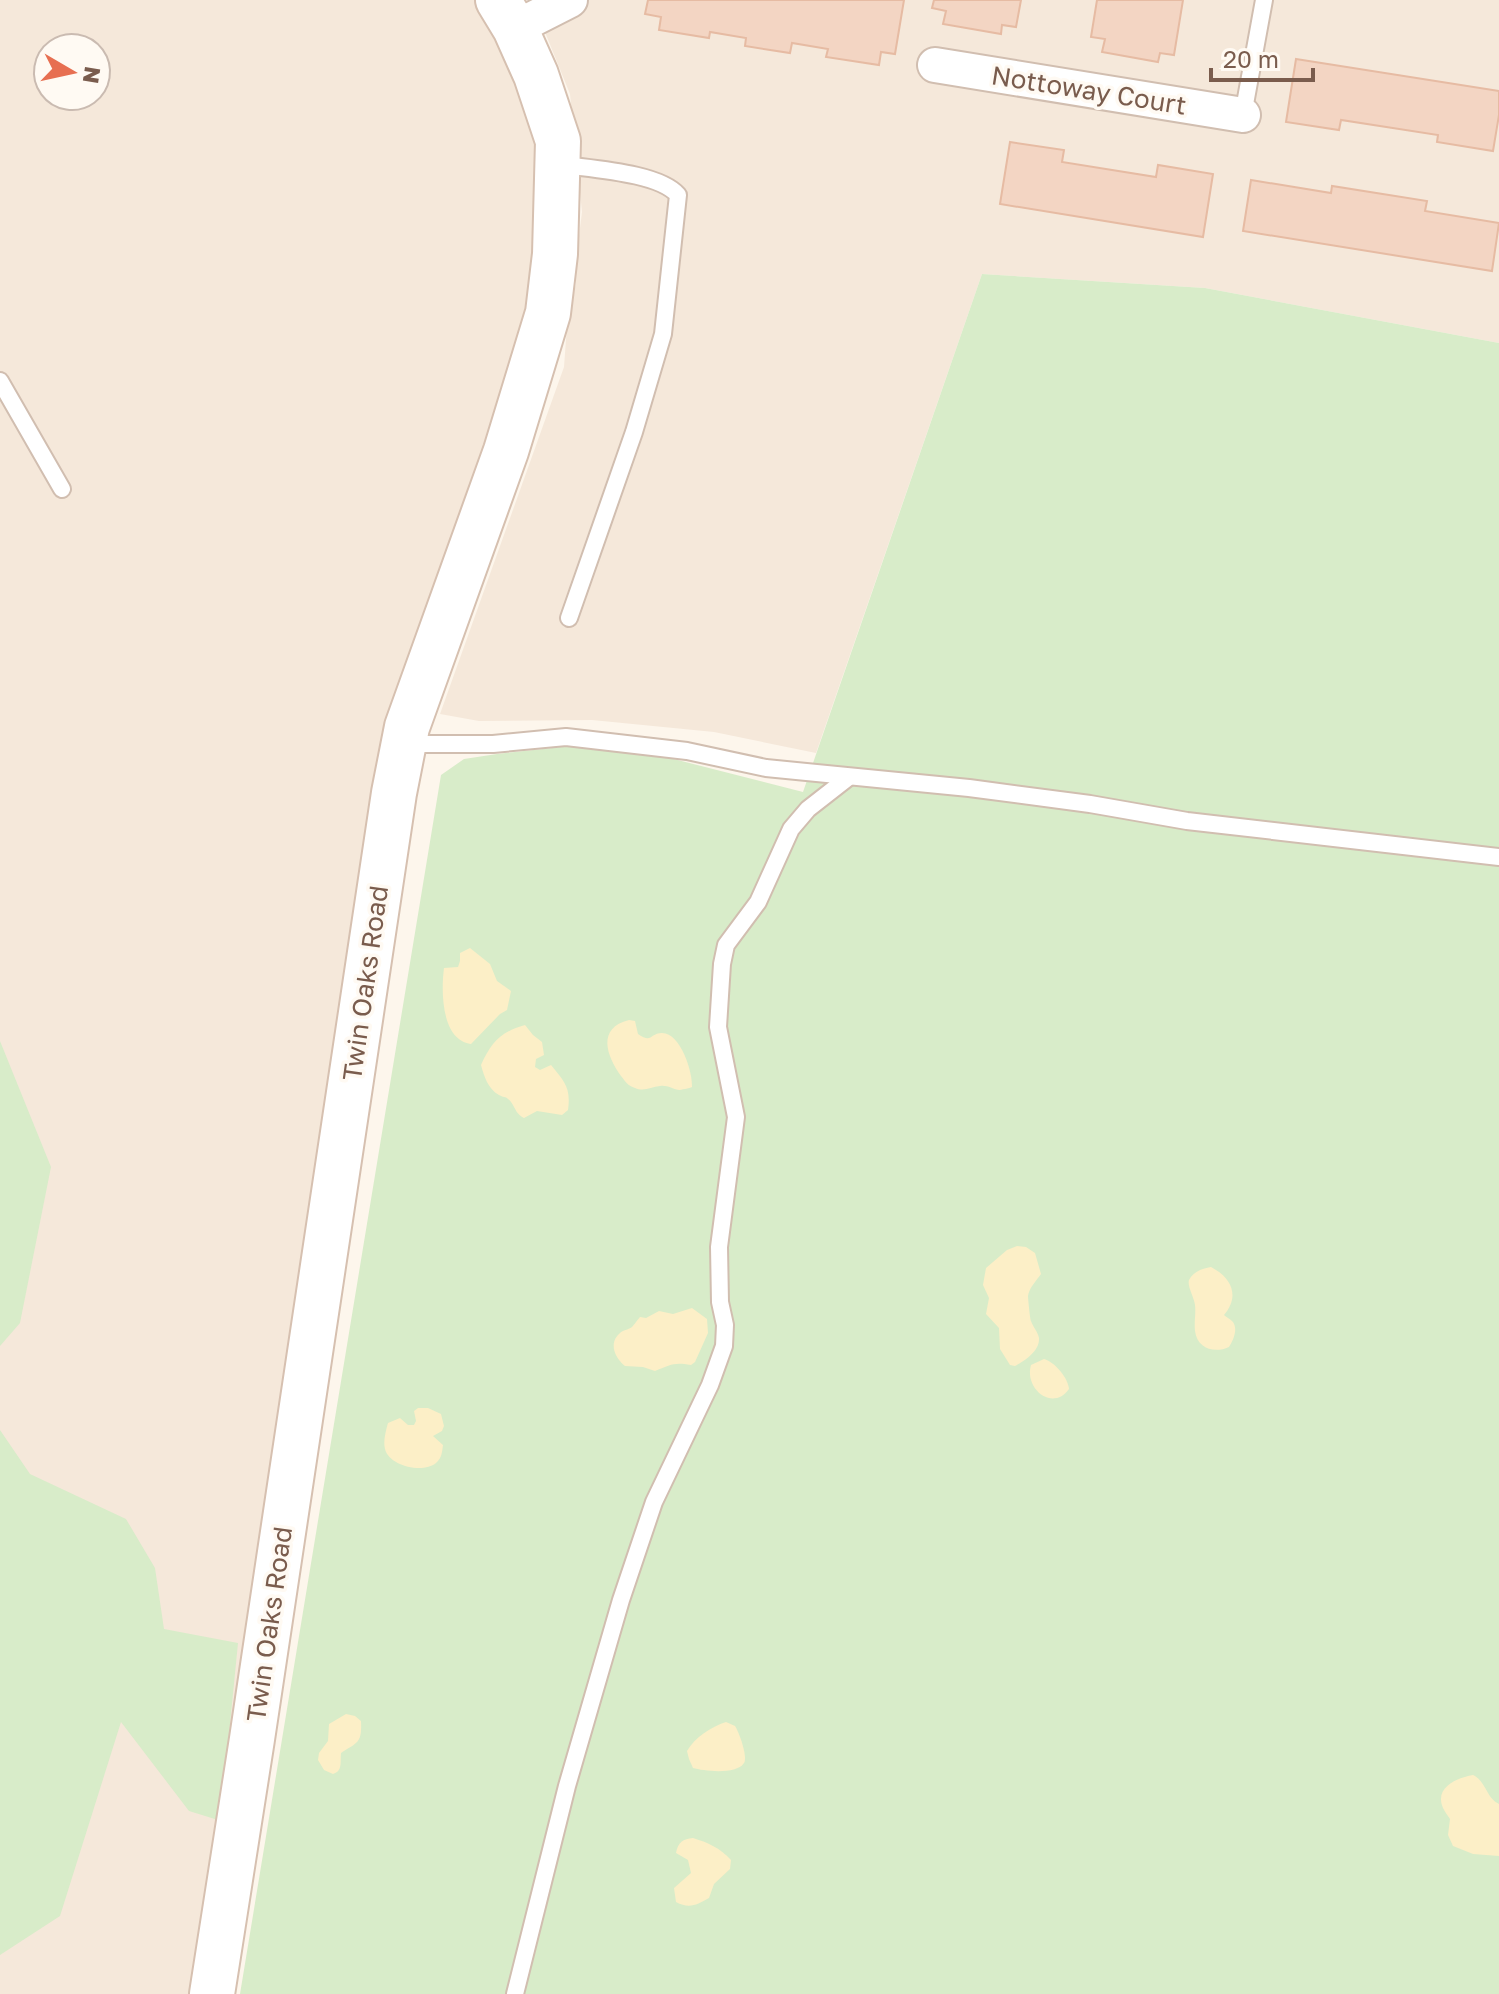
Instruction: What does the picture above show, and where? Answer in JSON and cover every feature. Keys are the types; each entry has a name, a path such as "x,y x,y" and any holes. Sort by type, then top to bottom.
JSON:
{"main road":[{"name":"Twin Oaks Road","path":"212,1994 403,744 506,451 548,313 555,254 558,141 536,75 506,14"}],"street":[{"path":"506,14 570,0"},
{"name":"Nottoway Court","path":"935,65 1243,115"}],"lane":[{"path":"1243,115 1264,0"},
{"path":"557,164 646,178 671,187 678,195 663,334 634,432 569,618"},
{"path":"0,381 62,489"},
{"path":"403,744 493,744 566,737 687,751 766,768 969,788 1187,821 1499,857"},
{"path":"515,1994 567,1786 621,1600 654,1502 710,1385 724,1346 719,1247 736,1117 718,1027 726,945 758,902 791,829 808,809 849,777"}],"shaded area":[{"path":"0,0 498,0 536,75 555,254 407,727 212,1994 0,1994"},
{"path":"532,0 1499,0 1499,343 1205,288 982,274 816,753 714,732 592,720 479,721 440,714 564,367 567,326 576,283 582,212 570,94"}],"green space":[{"path":"982,274 1205,288 1499,343 1499,1994 240,1994 441,775 464,759 607,742 803,792"},
{"path":"0,1041 51,1167 20,1323 0,1346"},
{"path":"0,1430 30,1474 126,1519 155,1568 164,1629 238,1643 218,1820 189,1811 121,1722 60,1916 0,1955"}],"sand":[{"path":"470,948 490,964 497,981 511,991 507,1010 471,1044 461,1041 454,1034 448,1024 443,1001 444,968 458,967 460,953"},
{"path":"629,1020 635,1021 638,1034 643,1037 662,1033 675,1039 688,1064 692,1087 679,1090 663,1086 641,1090 627,1083 611,1060 607,1043 612,1029"},
{"path":"525,1025 542,1042 544,1055 536,1059 535,1067 540,1070 551,1065 566,1086 568,1110 562,1115 537,1111 524,1118 508,1099 492,1089 485,1078 481,1065 489,1050 503,1035"},
{"path":"1017,1246 1035,1253 1041,1274 1028,1296 1039,1343 1031,1355 1015,1366 1010,1365 1000,1349 999,1328 986,1314 989,1298 983,1285 986,1268 1007,1250"},
{"path":"1211,1267 1229,1282 1232,1301 1224,1315 1235,1327 1229,1347 1218,1350 1207,1348 1196,1337 1195,1305 1189,1282 1196,1273"},
{"path":"692,1308 707,1319 708,1333 691,1365 676,1364 655,1371 625,1366 618,1359 614,1350 616,1337 632,1327 640,1317 646,1318 659,1311 673,1314"},
{"path":"1044,1359 1064,1375 1069,1389 1062,1396 1048,1398 1041,1395 1032,1382 1031,1365"},
{"path":"428,1408 441,1414 444,1426 433,1436 443,1445 441,1457 436,1463 423,1468 399,1464 388,1455 384,1446 388,1423 400,1418 408,1425 414,1425 414,1411"},
{"path":"346,1714 361,1721 361,1734 355,1744 341,1753 340,1768 333,1774 324,1770 318,1760 319,1753 328,1741 329,1724"},
{"path":"726,1722 735,1726 739,1733 744,1763 727,1771 693,1768 687,1751 690,1746 704,1733"},
{"path":"1473,1775 1499,1804 1499,1856 1473,1854 1453,1846 1448,1835 1450,1819 1441,1801 1444,1789 1460,1778"},
{"path":"693,1838 723,1852 731,1860 730,1869 714,1884 709,1898 689,1906 676,1902 674,1888 691,1873 688,1860 676,1853 682,1842"}],"building":[{"path":"648,0 904,0 895,54 881,52 879,65 826,57 828,49 792,43 790,53 745,46 746,38 710,32 709,38 659,30 661,17 645,14"},
{"path":"934,0 1021,0 1016,27 1002,25 1001,34 943,24 946,11 932,8"},
{"path":"1097,0 1183,0 1174,55 1160,53 1158,62 1102,52 1105,39 1091,37"},
{"path":"1296,59 1499,91 1493,151 1437,142 1438,135 1341,120 1339,130 1286,122"},
{"path":"1010,142 1064,150 1062,162 1156,177 1158,165 1213,174 1203,237 1000,204"},
{"path":"1251,180 1331,193 1332,186 1427,201 1425,211 1499,223 1492,271 1243,231"}]}
